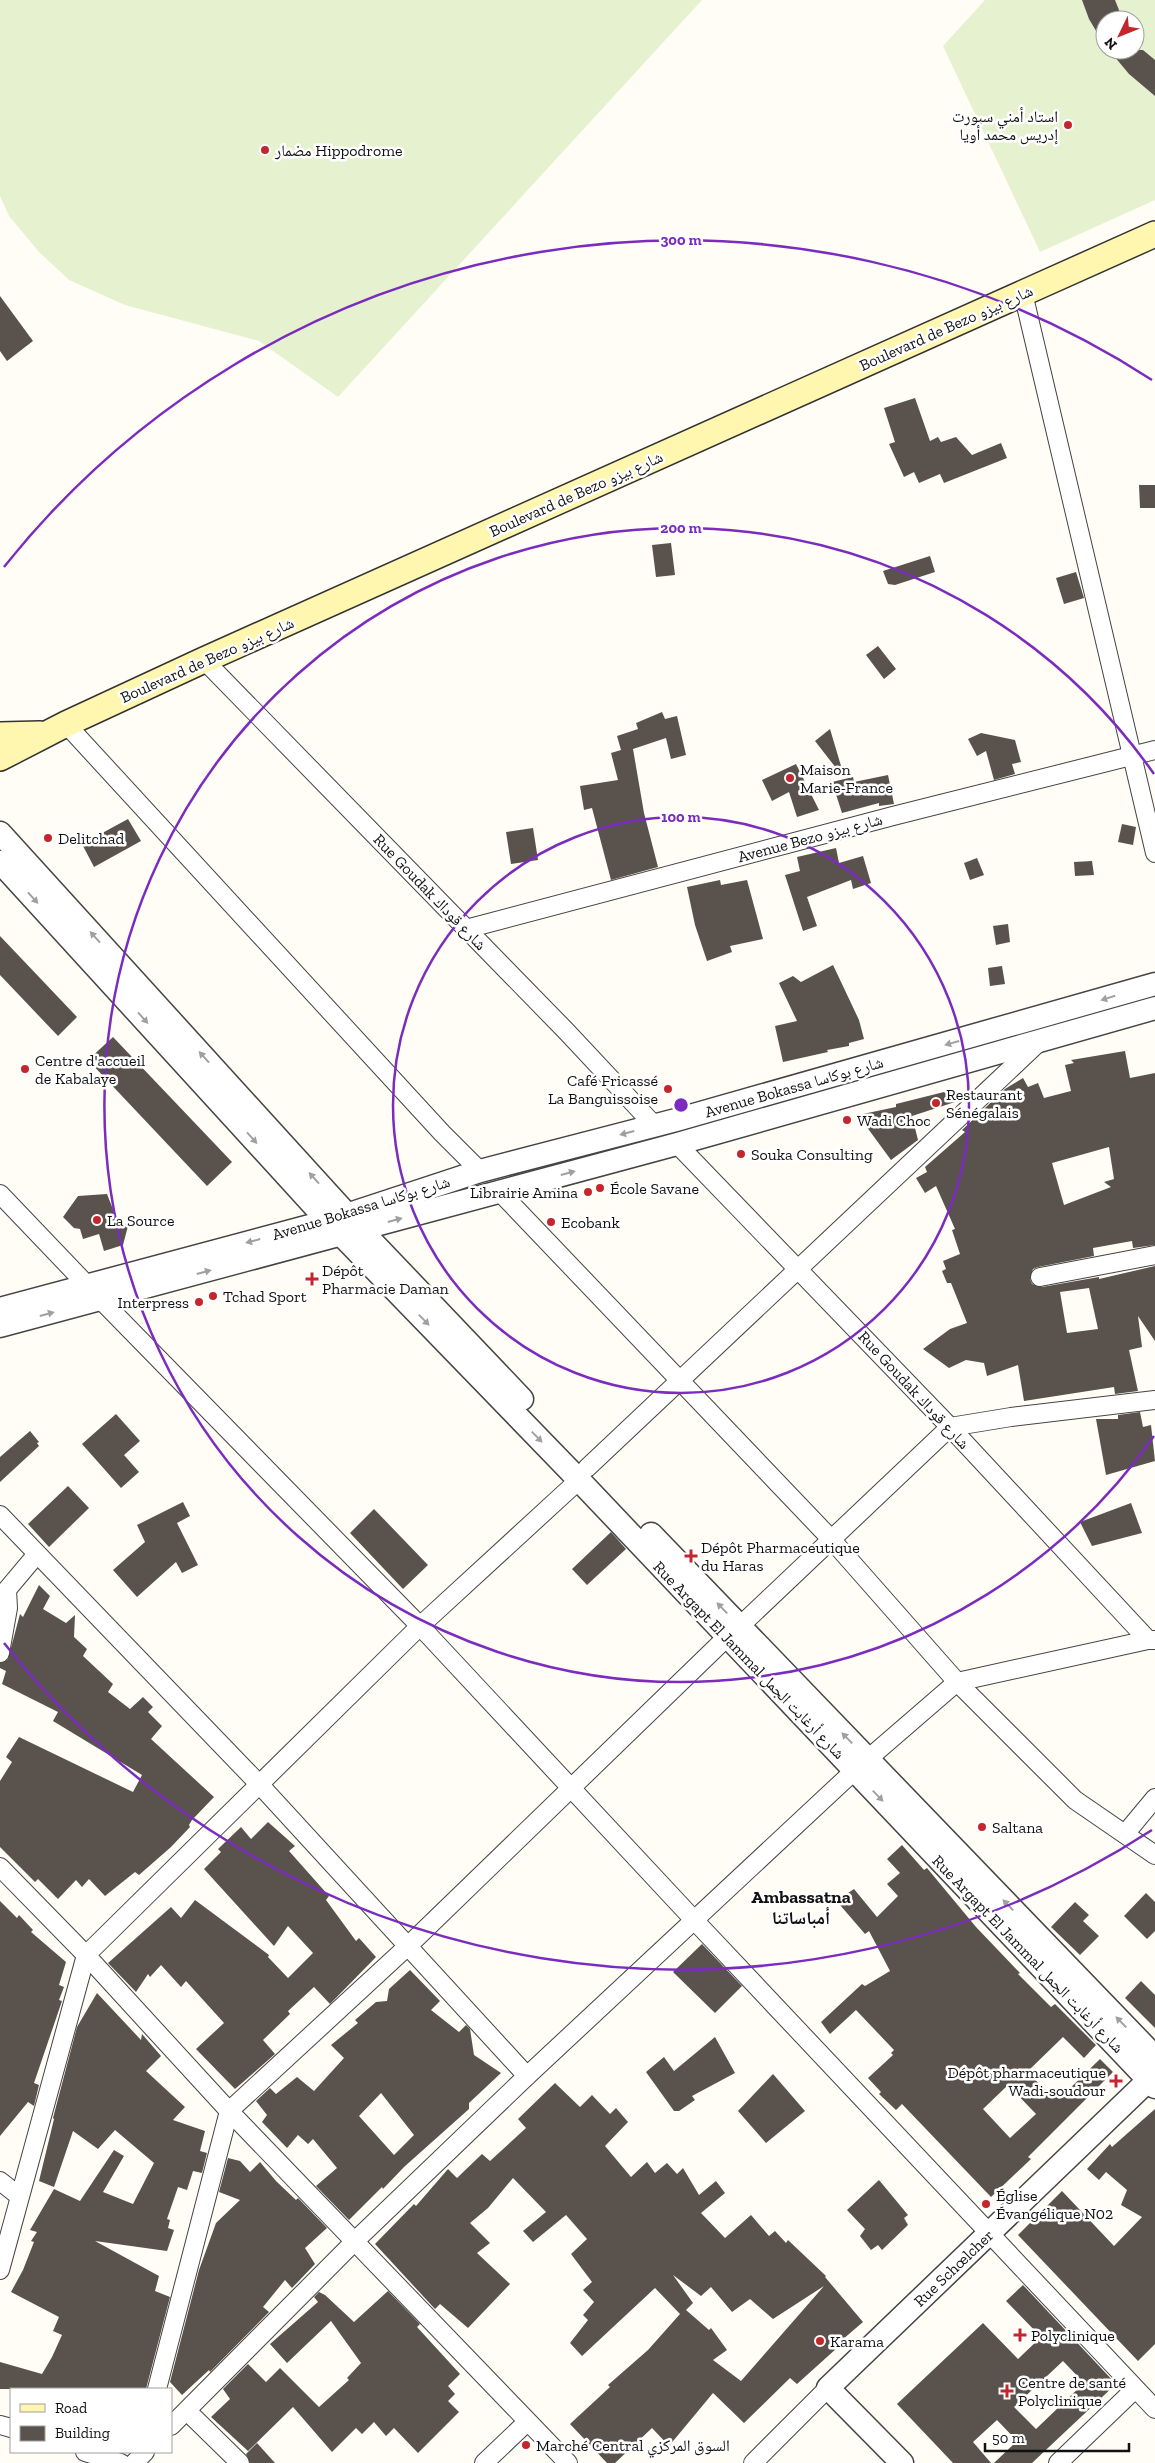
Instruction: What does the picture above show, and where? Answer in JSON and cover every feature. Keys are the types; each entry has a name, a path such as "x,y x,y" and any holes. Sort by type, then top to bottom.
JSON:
{"main road":[{"name":"Boulevard de Bezo شارع بيزو","path":"0,758 55,729 204,660 1155,234"},
{"path":"0,735 55,729"}],"street":[{"path":"1023,293 1155,853"},
{"name":"Rue Goudak شارع قوداك","path":"204,660 567,1032 654,1125"},
{"path":"55,729 480,1171"},
{"name":"Avenue Bezo شارع بيزو","path":"466,930 894,816 1155,750"},
{"path":"0,833 344,1225"},
{"path":"0,862 344,1225"},
{"name":"Avenue Bokassa شارع بوكاسا","path":"344,1225 480,1171 1020,1024 1155,984"},
{"name":"Avenue Bokassa شارع بوكاسا","path":"0,1309 93,1292 344,1225 499,1191 677,1144 1155,1008"},
{"path":"0,2270 86,1955 420,1626 583,1474 678,1380 1041,1040"},
{"name":"Rue Goudak شارع قوداك","path":"677,1144 799,1268 1151,1640"},
{"path":"499,1191 831,1539 957,1682 1075,1800 1155,1855"},
{"path":"0,1194 93,1292 420,1626 695,1922 1155,2409"},
{"name":"Rue Argapt El Jammal شارع أرغابت الجمل","path":"344,1225 861,1765 1153,2080"},
{"path":"1040,1277 1155,1255"},
{"name":"Avenue Bokassa شارع بوكاسا","path":"0,1326 93,1292"},
{"path":"158,2388 229,2111 409,1945 572,1790 733,1632 950,1427 1010,1417 1155,1400"},
{"path":"0,1515 259,1784 409,1945 527,2076"},
{"path":"0,1653 8,1608 3,1594 37,1554"},
{"path":"172,2425 356,2240 527,2076 695,1922 861,1765 957,1682 1151,1640"},
{"name":"Rue Argapt El Jammal شارع أرغابت الجمل","path":"861,1765 1155,2057"},
{"path":"1125,1834 1155,1798"},
{"path":"0,1867 86,1955 229,2111 356,2240 568,2463"},
{"name":"Rue Schœlcher","path":"753,2463 828,2388 1153,2080"},
{"path":"0,2181 19,2196"},
{"path":"828,2388 902,2463"},
{"path":"1058,2463 1136,2389"},
{"path":"188,2411 240,2463"},
{"path":"484,2463 528,2422"},
{"path":"88,2453 120,2463"}],"green space":[{"name":"مضمار Hippodrome","path":"0,0 702,0 338,397 259,341 125,305 69,280 39,252 9,216 0,196"},
{"name":"استاد أمني سبورت إدريس محمد أويا","path":"985,0 1155,0 1155,200 1040,252 943,46"}],"building":[{"path":"1082,0 1115,0 1119,10 1095,10 1095,29"},
{"path":"1145,52 1155,60 1155,96 1129,74 1117,60 1145,60"},
{"path":"0,296 33,341 7,361 0,351"},
{"path":"915,398 930,441 938,437 941,442 956,437 972,455 1001,443 1007,458 944,483 940,474 919,483 914,472 904,477 889,444 895,442 884,408"},
{"path":"1139,485 1155,485 1155,508 1140,508"},
{"path":"671,543 675,575 656,577 652,545"},
{"path":"930,556 935,572 895,585 888,584 883,571"},
{"path":"1076,572 1084,598 1064,604 1056,578"},
{"path":"878,646 896,669 884,679 866,655"},
{"path":"662,712 665,719 677,716 686,755 671,759 666,738 633,749 644,813 658,867 611,880 592,808 584,810 580,786 618,780 611,753 621,750 617,736 638,729 636,723"},
{"path":"830,729 844,776 843,777 815,741"},
{"path":"981,733 1015,740 1021,762 1012,764 1015,774 994,780 986,751 977,756 968,739"},
{"path":"796,764 819,810 797,817 789,792 772,801 762,780"},
{"path":"888,775 894,804 879,806 879,803 842,813 832,782 853,777 854,782"},
{"path":"128,819 141,841 94,867 82,844"},
{"path":"1122,824 1136,827 1133,845 1118,842"},
{"path":"533,828 538,860 511,864 506,832"},
{"path":"836,848 839,863 863,856 871,883 853,889 851,880 807,897 817,926 803,931 785,875 800,871 797,857"},
{"path":"977,858 984,875 970,880 964,863"},
{"path":"1092,861 1094,875 1075,876 1074,862"},
{"path":"720,880 721,885 747,880 763,939 730,946 732,952 707,961 695,925 687,887"},
{"path":"1008,924 1010,942 996,945 993,926"},
{"path":"0,936 77,1017 58,1036 0,975"},
{"path":"833,965 859,1020 864,1039 849,1043 849,1046 827,1050 828,1052 783,1062 775,1026 797,1021 779,983 793,976 801,982"},
{"path":"1002,966 1005,984 990,986 988,968"},
{"path":"113,1037 232,1162 207,1186 88,1060"},
{"path":"1125,1051 1130,1078 1155,1073 1155,1245 1133,1248 1132,1241 1093,1248 1094,1256 1033,1269 1030,1279 1032,1284 1042,1287 1099,1277 1099,1279 1155,1266 1155,1341 1138,1316 1142,1347 1129,1350 1138,1391 1115,1394 1114,1387 1024,1401 1018,1365 987,1376 984,1363 966,1360 949,1368 923,1349 950,1329 967,1323 951,1283 947,1283 942,1271 946,1269 943,1261 960,1254 952,1230 955,1229 936,1186 925,1193 916,1178 927,1172 925,1167 965,1132 962,1130 1005,1089 1023,1078 1028,1087 1038,1083 1044,1098 1071,1091 1065,1065 1074,1063 1071,1060","holes":["1109,1147 1114,1179 1104,1182 1111,1187 1064,1205 1052,1163","1089,1288 1098,1329 1067,1333 1060,1292"]},
{"path":"952,1090 955,1102 912,1116 918,1140 891,1160 858,1115 896,1107 896,1104"},
{"path":"107,1194 116,1217 128,1226 123,1245 104,1251 99,1234 83,1239 80,1229 74,1228 63,1217 78,1196"},
{"path":"1140,1412 1143,1427 1151,1425 1155,1461 1106,1475 1096,1419 1118,1419 1118,1415"},
{"path":"116,1414 140,1441 124,1455 139,1472 121,1488 82,1444"},
{"path":"30,1431 39,1442 37,1443 39,1446 0,1482 0,1457"},
{"path":"68,1486 89,1508 49,1547 28,1524"},
{"path":"183,1502 190,1516 177,1523 198,1565 182,1573 176,1562 137,1597 113,1570 145,1542 137,1525"},
{"path":"1131,1503 1142,1533 1092,1546 1080,1522"},
{"path":"374,1509 428,1565 403,1589 350,1533"},
{"path":"611,1532 626,1549 587,1585 572,1569"},
{"path":"39,1585 50,1596 43,1609 66,1623 75,1615 74,1637 87,1649 83,1656 113,1684 108,1692 130,1709 143,1697 153,1707 148,1712 162,1726 151,1739 214,1797 192,1820 189,1825 190,1827 171,1847 139,1875 135,1872 105,1896 89,1879 82,1887 76,1880 58,1899 38,1879 35,1882 0,1847 0,1781 12,1762 6,1757 19,1737 133,1792 142,1775 53,1721 58,1712 2,1684 6,1671 0,1668 0,1663 8,1659 20,1614 23,1617"},
{"path":"268,1822 295,1846 289,1851 329,1896 326,1900 356,1941 359,1938 376,1957 330,2004 314,1987 288,2011 290,2014 263,2040 275,2054 235,2089 196,2049 224,2023 186,1981 181,1987 161,1965 150,1977 148,1974 136,1992 108,1963 171,1907 181,1918 195,1900 269,1955 268,1957 288,1978 313,1953 288,1926 274,1946 204,1869 221,1852 218,1849 241,1827 251,1839"},
{"path":"902,1845 924,1870 927,1868 976,1927 1020,1973 1018,1974 1051,2007 1055,2004 1096,2045 1084,2058 1063,2037 1027,2072 1053,2097 1055,2095 1059,2099 1100,2059 1113,2072 1028,2157 1031,2159 991,2197 902,2104 896,2110 879,2094 881,2092 868,2078 893,2055 891,2053 894,2050 856,2010 830,2034 821,2022 862,1984 865,1986 890,1971 869,1931 865,1934 840,1905 850,1897 848,1893 854,1889 877,1917 898,1896 887,1884 900,1873 887,1859","holes":["1008,2085 1036,2114 1010,2138 983,2109"]},
{"path":"1146,1893 1155,1902 1155,1931 1147,1939 1124,1916"},
{"path":"0,1901 17,1918 19,1915 33,1930 31,1932 66,1962 59,1985 64,1987 59,2000 62,2001 34,2083 39,2085 34,2106 28,2102 0,2136"},
{"path":"1075,1902 1089,1915 1083,1921 1099,1936 1080,1955 1051,1927"},
{"path":"702,1944 742,1986 715,2013 673,1972"},
{"path":"410,1970 440,2001 431,2010 459,2032 466,2025 470,2029 474,2055 501,2073 469,2103 469,2109 404,2167 383,2189 382,2187 349,2220 316,2186 337,2168 313,2139 308,2144 298,2135 287,2148 262,2122 267,2115 256,2101 270,2088 276,2094 297,2077 314,2091 344,2058 331,2045 358,2023 355,2020 376,2002 387,2001 389,1989","holes":["381,2093 414,2135 394,2155 359,2116"]},
{"path":"1141,1981 1155,1995 1155,2028 1125,1998"},
{"path":"97,1993 141,2040 142,2034 161,2056 146,2071 185,2107 173,2120 205,2131 200,2151 207,2153 202,2173 193,2171 187,2190 178,2187 167,2219 170,2220 168,2228 174,2230 167,2251 95,2241 159,2276 155,2291 170,2297 146,2388 0,2389 0,2362 42,2374 62,2335 53,2331 59,2317 11,2292 23,2270 34,2242 31,2241 37,2232 30,2230 54,2189 80,2201 114,2150 124,2156 103,2192 133,2204 154,2163 115,2130 98,2149 73,2131 54,2187 39,2181 53,2118 77,2027"},
{"path":"715,2037 735,2073 692,2096 695,2100 679,2111 674,2111 646,2072 664,2057 674,2071"},
{"path":"773,2074 805,2111 766,2143 738,2111"},
{"path":"555,2083 580,2107 592,2095 610,2114 616,2108 628,2122 605,2146 631,2177 647,2162 655,2173 667,2163 677,2174 683,2168 699,2195 716,2181 725,2193 701,2213 725,2238 751,2215 769,2236 775,2231 786,2243 788,2240 826,2276 863,2322 835,2346 837,2348 797,2384 790,2378 744,2423 713,2393 669,2446 652,2428 615,2463 607,2463 570,2424 610,2387 608,2385 648,2350 680,2314 655,2288 582,2356 570,2343 588,2320 583,2315 594,2302 583,2290 592,2282 571,2254 587,2239 566,2215 533,2242 523,2231 546,2212 513,2178 488,2208 470,2223 490,2243 477,2253 510,2284 468,2328 440,2304 435,2309 375,2244 414,2204 416,2206 448,2169 457,2178 482,2154 490,2161 526,2128 518,2119","holes":["673,2275 701,2296 711,2287 732,2312 750,2299 773,2319 824,2286 741,2381 713,2360 727,2350 711,2328 709,2330 686,2310 693,2303"]},
{"path":"1155,2109 1155,2344 1138,2361 1018,2235 1062,2191 1114,2246 1142,2217 1121,2205 1127,2190 1106,2172 1099,2180 1087,2169 1110,2144 1112,2147"},
{"path":"228,2158 240,2161 250,2172 260,2162 276,2181 296,2200 298,2198 327,2228 305,2248 315,2264 292,2288 285,2280 263,2307 269,2312 210,2372 209,2370 182,2395 170,2382 199,2270 216,2223 240,2200 219,2192"},
{"path":"879,2180 908,2215 904,2218 908,2225 882,2250 878,2245 871,2250 860,2236 865,2229 847,2210"},
{"name":"Polyclinique","path":"1023,2285 1116,2384 1032,2463 994,2463 1017,2441 997,2420 973,2442 991,2463 953,2463 897,2404 983,2323 1018,2359 1041,2337 1006,2301","holes":["1063,2361 1084,2383 1036,2429 1014,2407"]},
{"path":"388,2291 420,2324 417,2327 460,2374 448,2386 455,2394 448,2401 459,2412 418,2453 394,2428 386,2436 374,2422 362,2434 356,2428 332,2452 293,2407 248,2451 211,2417 230,2399 223,2389 248,2364 266,2382 280,2368 319,2407 349,2380 347,2378 361,2363 331,2321 287,2363 270,2344 318,2302 314,2297 319,2292 325,2295 354,2322"},
{"path":"257,2443 275,2463 250,2463 246,2454"}],"place":[{"name":"استاد أمني سبورت إدريس محمد أويا","path":"1068,125"},
{"name":"مضمار Hippodrome","path":"265,150"},
{"name":"Maison Marie-France","path":"790,778"},
{"name":"Delitchad","path":"48,838"},
{"name":"Centre d'accueil de Kabalaye","path":"25,1069"},
{"name":"Café Fricassé La Banguissoise","path":"668,1089"},
{"name":"Restaurant Sénégalais","path":"936,1103"},
{"name":"Wadi Choc","path":"847,1120"},
{"name":"Souka Consulting","path":"741,1154"},
{"name":"École Savane","path":"600,1188"},
{"name":"Librairie Amina","path":"588,1192"},
{"name":"La Source","path":"97,1220"},
{"name":"Ecobank","path":"551,1222"},
{"name":"Dépôt Pharmacie Daman","path":"312,1279"},
{"name":"Tchad Sport","path":"213,1296"},
{"name":"Interpress","path":"199,1302"},
{"name":"Dépôt Pharmaceutique du Haras","path":"691,1556"},
{"name":"Saltana","path":"982,1827"},
{"name":"Dépôt pharmaceutique Wadi-soudour","path":"1116,2081"},
{"name":"Église Évangélique N02","path":"986,2204"},
{"name":"Polyclinique","path":"1020,2335"},
{"name":"Karama","path":"820,2341"},
{"name":"Centre de santé Polyclinique","path":"1007,2391"},
{"name":"Marché Central السوق المركزي","path":"526,2445"}],"district":[{"name":"Ambassatna أمباساتنا","path":"801,1907"}]}
